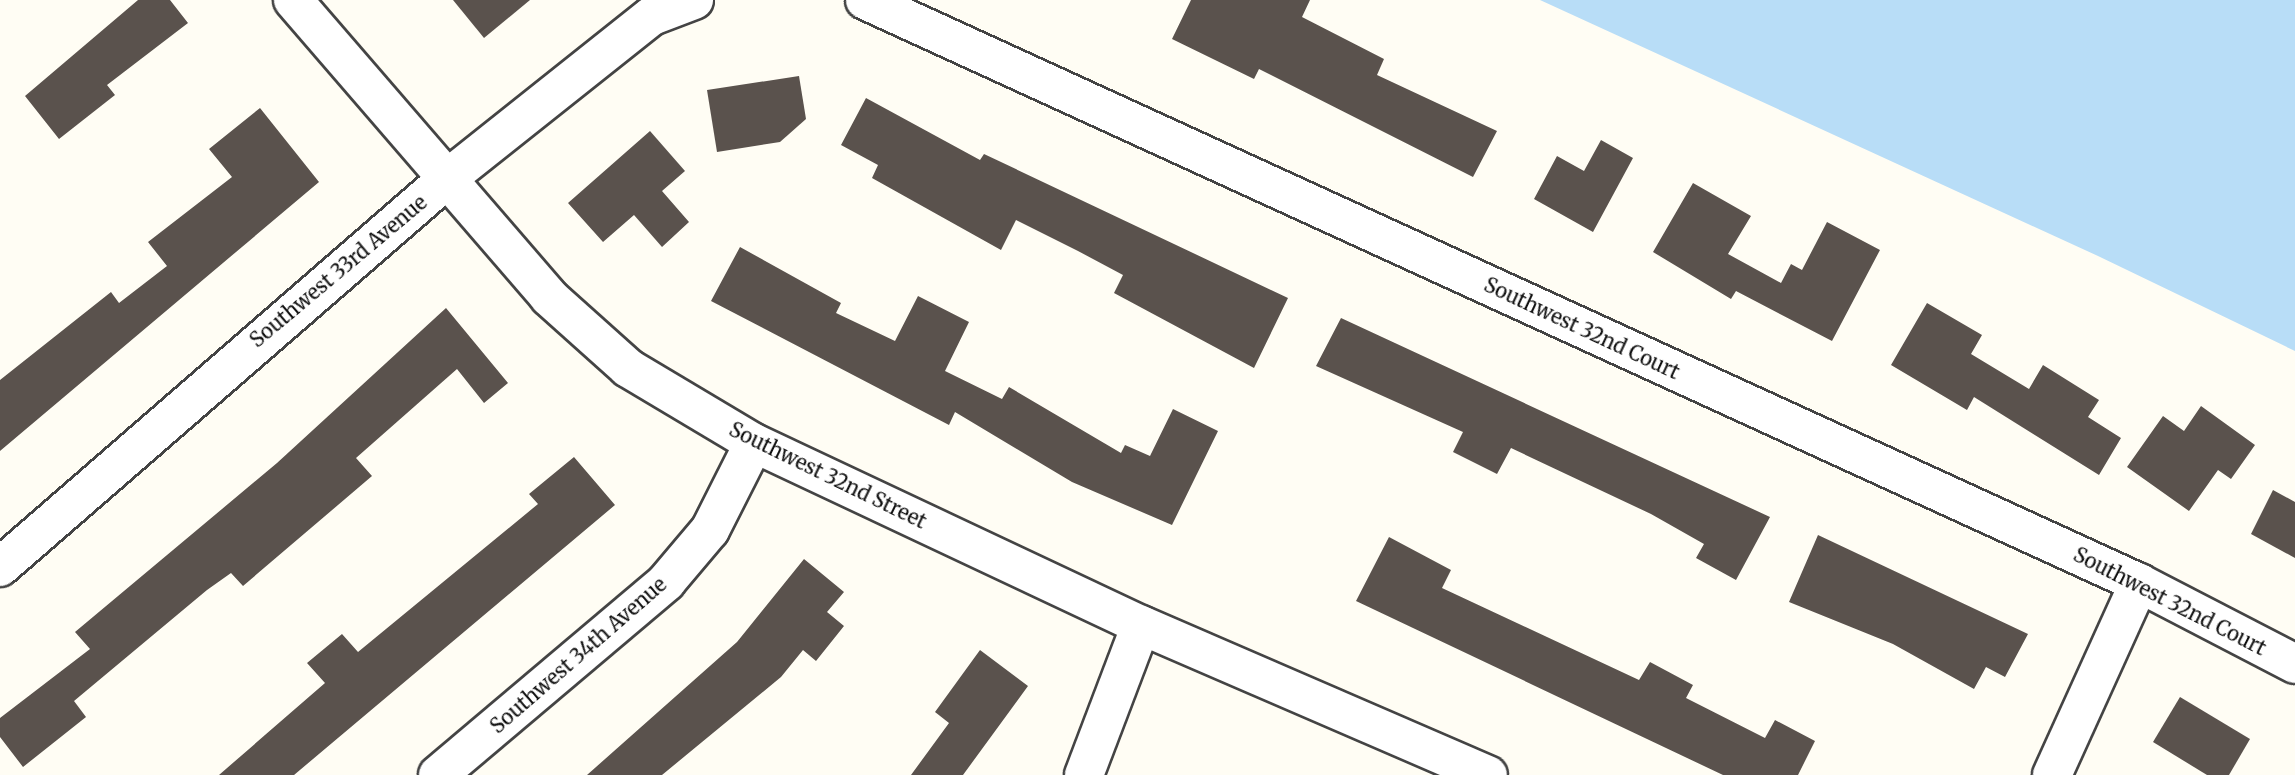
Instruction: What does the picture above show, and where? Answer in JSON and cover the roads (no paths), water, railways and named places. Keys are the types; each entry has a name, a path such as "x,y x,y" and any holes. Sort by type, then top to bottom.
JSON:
{"street":[{"name":"Southwest 32nd Street","path":"293,0 549,297 628,368 754,443 1141,625 1488,775"},
{"name":"Southwest 33rd Avenue","path":"0,567 448,178 652,16 694,0"},
{"name":"Southwest 32nd Court","path":"865,0 2139,583 2295,664"},
{"name":"Southwest 34th Avenue","path":"438,775 666,582 710,530 754,443"},
{"path":"2052,775 2139,583"},
{"path":"1084,775 1141,625"}],"water":[{"path":"1540,0 2295,0 2295,351 2098,256"}]}
